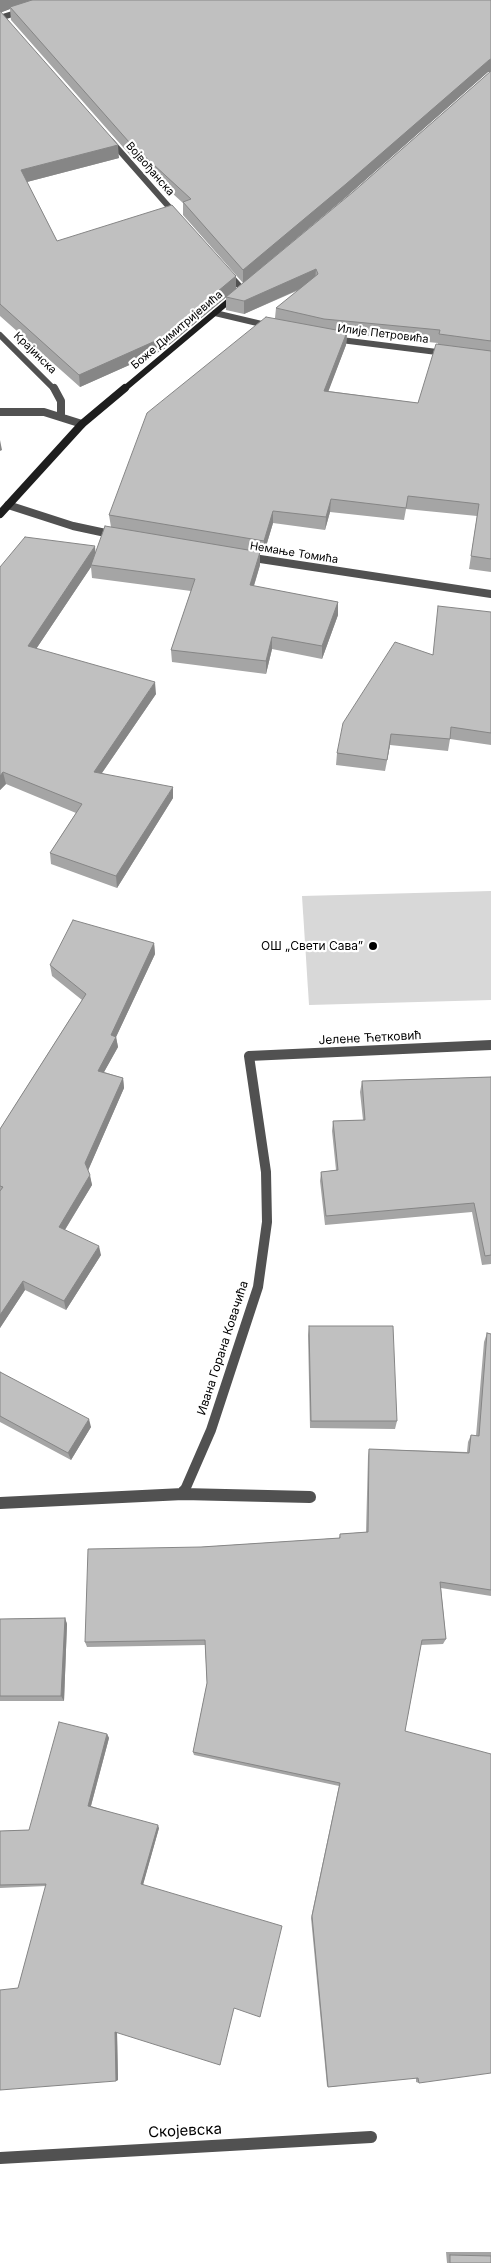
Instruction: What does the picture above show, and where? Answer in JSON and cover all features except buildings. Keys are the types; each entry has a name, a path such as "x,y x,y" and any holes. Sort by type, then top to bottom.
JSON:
{"main road":[{"name":"Боже Димитријевића","path":"0,514 82,424 250,283"}],"street":[{"path":"8,25 1,18 31,8"},
{"name":"Војвођанска","path":"106,135 184,223"},
{"path":"223,268 243,290"},
{"path":"215,313 278,327"},
{"name":"Крајинска","path":"0,335 56,389 61,401 62,417"},
{"name":"Илије Петровића","path":"323,337 457,355"},
{"path":"0,412 44,412 82,424"},
{"path":"8,505 73,526 126,538"},
{"name":"Немање Томића","path":"240,556 491,594"},
{"name":"Јелене Ћетковић","path":"249,1056 491,1045"},
{"name":"Ивана Горана Ковачића","path":"183,1494 211,1430 258,1287 267,1222 266,1172 249,1056"},
{"path":"0,1503 183,1494 310,1497"},
{"name":"Скојевска","path":"0,2158 371,2137"}],"shaded area":[{"path":"491,891 491,1000 309,1005 302,896"}],"place":[{"name":"ОШ „Свети Сава”","path":"373,946"}]}
